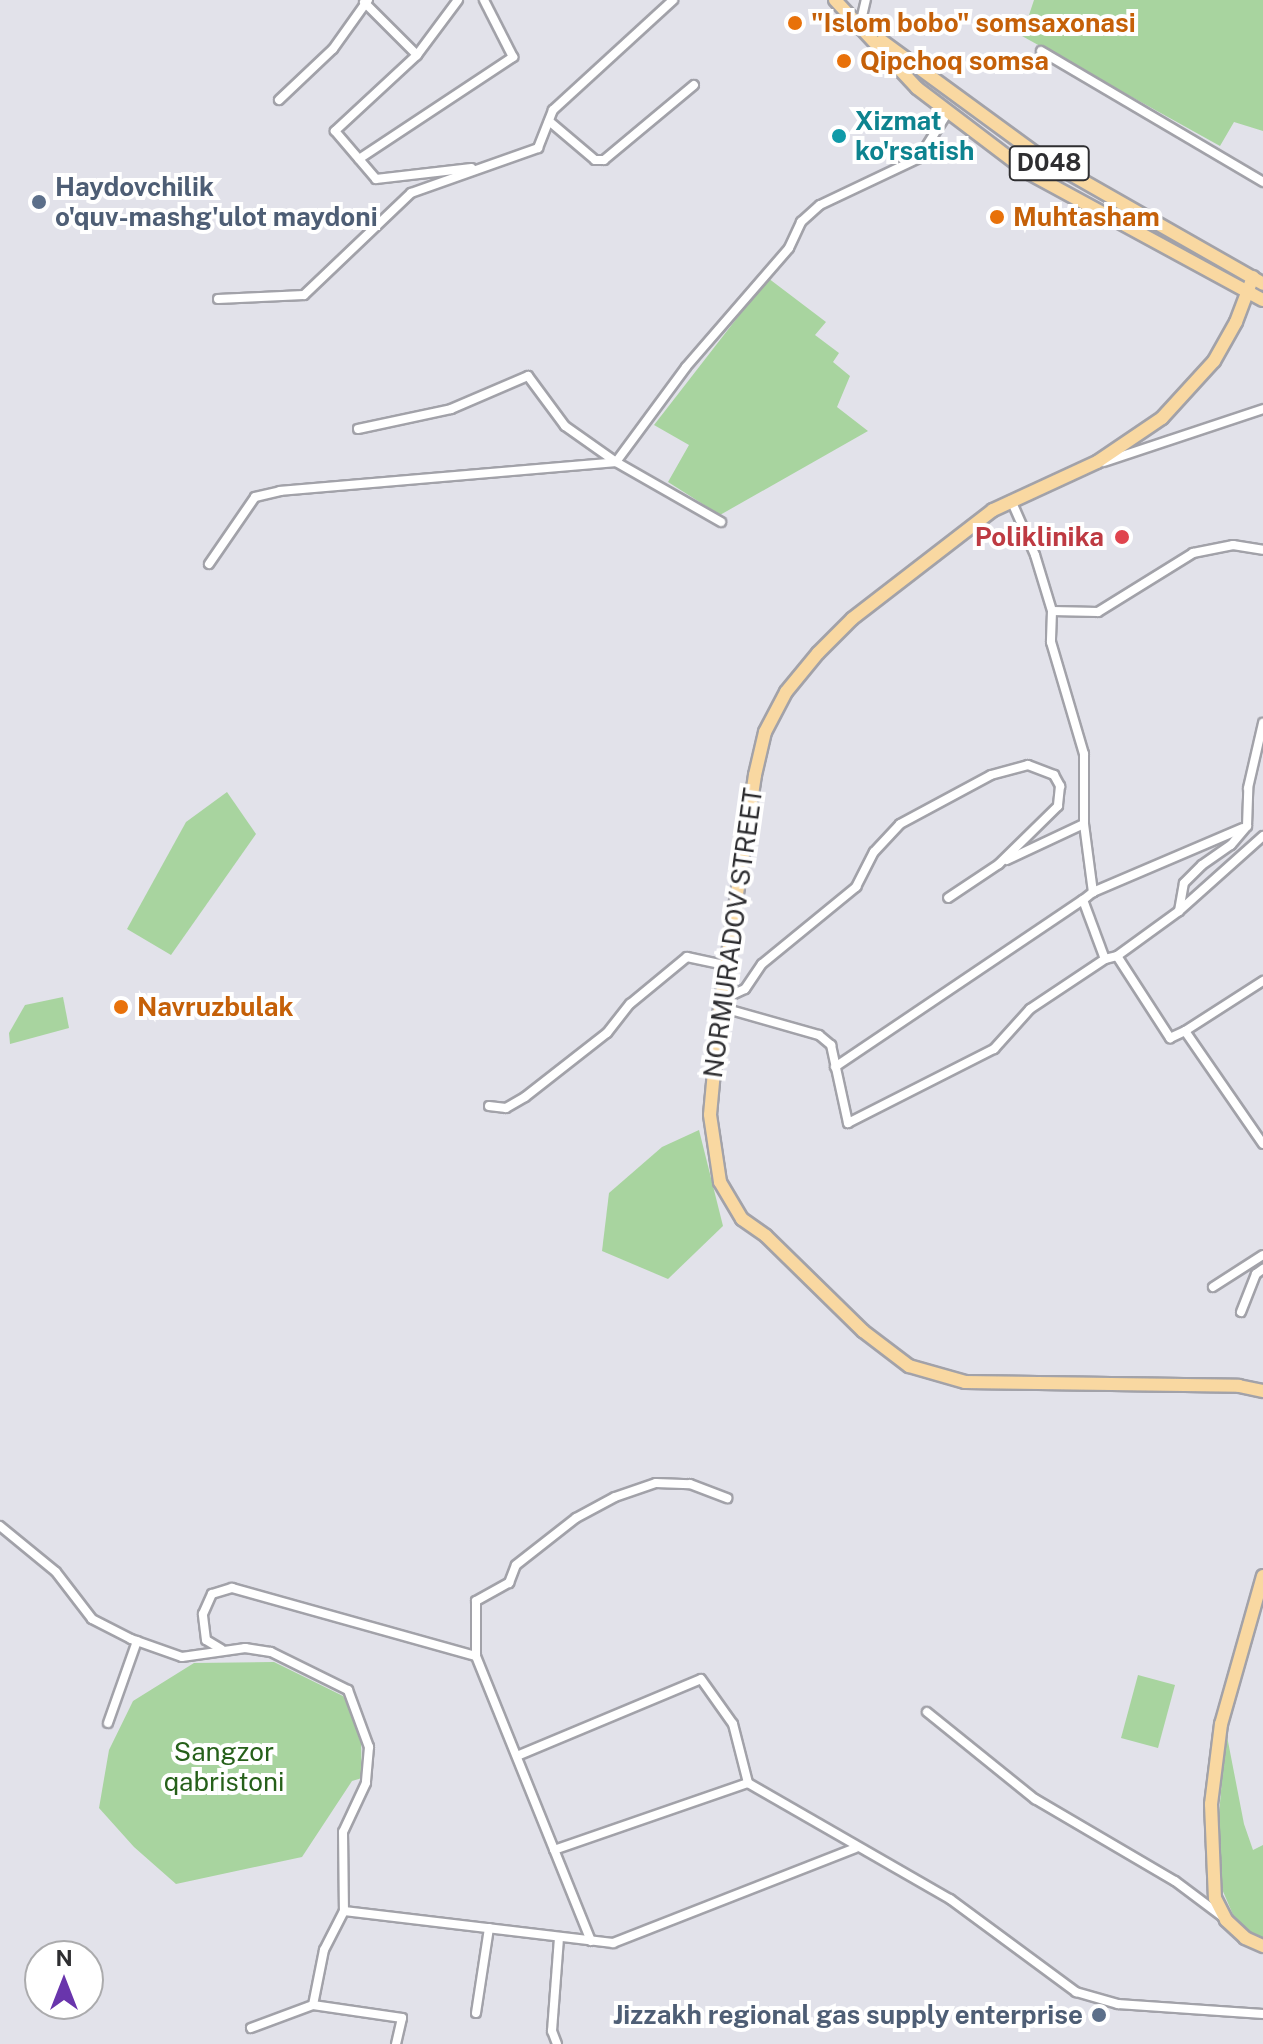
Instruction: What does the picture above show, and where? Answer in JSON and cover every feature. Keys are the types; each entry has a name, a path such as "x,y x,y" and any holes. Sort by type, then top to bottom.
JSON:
{"main road":[{"name":"D048","path":"835,0 917,88 1029,173 1263,300"},
{"name":"D048","path":"860,25 1039,156 1260,278"},
{"path":"1029,173 1026,160 1039,156"},
{"name":"NORMURADOV STREET","path":"1260,278 1247,290 1233,327 1199,382 1142,435 1085,468 1011,500 843,627 802,672 775,711 759,753 720,1003 710,1115 716,1169 725,1195 742,1219 766,1236 863,1331 896,1357 922,1371 965,1382 1239,1386 1263,1391"},
{"path":"1263,1576 1221,1724 1211,1804 1215,1898 1226,1920 1245,1938 1263,1946"}],"street":[{"path":"458,0 417,55 335,131 376,179 488,166"},
{"path":"359,159 513,57 484,0"},
{"path":"218,299 304,295 411,193 538,148 553,110 673,0"},
{"path":"860,25 866,0"},
{"path":"279,100 333,49 365,1 417,55"},
{"path":"1041,51 1263,182"},
{"path":"549,121 595,160 604,160 694,85"},
{"path":"209,564 255,497 280,491 616,462 686,367 789,248 801,222 820,205 919,158 948,112"},
{"path":"358,429 451,409 528,376 565,426 616,462 721,522"},
{"path":"1085,468 1263,409"},
{"path":"1011,500 1035,555 1052,611 1051,642 1084,754 1084,824 1093,892"},
{"path":"1052,611 1098,612 1193,553 1233,545 1263,550"},
{"path":"1179,911 1184,883 1202,865 1231,845 1247,826 1248,788 1263,723"},
{"path":"720,1003 745,989 762,964 817,923 856,887 874,852 900,824 991,775 1028,765 1054,775 1060,786 1058,806 999,864"},
{"path":"948,898 999,864 1084,824"},
{"path":"835,1067 1093,892 1247,826"},
{"path":"720,1003 819,1035 831,1045 848,1123 994,1049 1030,1009 1105,959 1117,956 1179,911 1263,836"},
{"path":"1083,900 1105,959"},
{"path":"1117,956 1170,1038 1263,981"},
{"path":"489,1106 506,1108 525,1097 607,1033 630,1004 687,957 726,965"},
{"path":"1185,1031 1263,1144"},
{"path":"1213,1287 1263,1255"},
{"path":"1241,1312 1256,1274 1263,1269"},
{"path":"591,1941 476,1656 476,1601 509,1583 516,1565 576,1518 615,1497 656,1483 690,1484 727,1498"},
{"path":"0,1526 56,1572 92,1619 137,1641 182,1657 221,1649 245,1648 271,1652 348,1690 360,1715 369,1747 366,1783 343,1832 344,1911 324,1950 313,2005"},
{"path":"221,1649 206,1640 203,1614 212,1594 232,1588 476,1656"},
{"path":"108,1723 137,1641"},
{"path":"517,1756 701,1679 733,1724 748,1783 855,1848 950,1899 1076,1992 1118,2004 1263,2014"},
{"path":"927,1712 1035,1799 1175,1881 1226,1920"},
{"path":"554,1850 748,1783"},
{"path":"344,1911 613,1943 855,1848"},
{"path":"476,2013 489,1928"},
{"path":"557,2044 552,2031 559,1937"},
{"path":"251,2028 313,2005 402,2018 396,2044"}],"green space":[{"path":"1034,0 1263,0 1263,131 1234,122 1220,146 1022,36"},
{"path":"768,278 826,322 815,335 839,353 833,362 850,376 837,407 868,431 720,515 668,482 689,445 654,425"},
{"path":"227,792 256,834 171,955 127,929 186,822"},
{"path":"63,997 69,1028 10,1044 9,1033 25,1005"},
{"path":"699,1130 723,1226 668,1279 602,1251 609,1193 662,1147"},
{"name":"Sangzor qabristoni","path":"274,1662 343,1696 355,1718 361,1742 362,1778 352,1781 302,1857 176,1884 134,1847 99,1808 109,1750 133,1701 194,1663"},
{"path":"1138,1675 1175,1685 1158,1748 1121,1738"},
{"path":"1226,1731 1244,1824 1253,1850 1263,1845 1263,1943 1237,1924 1222,1889 1219,1815"}],"place":[{"name":"\"Islom bobo\" somsaxonasi","path":"795,23"},
{"name":"Qipchoq somsa","path":"844,61"},
{"name":"Xizmat ko'rsatish","path":"839,136"},
{"name":"Haydovchilik o'quv-mashg'ulot maydoni","path":"39,202"},
{"name":"Muhtasham","path":"997,217"},
{"name":"Poliklinika","path":"1122,537"},
{"name":"Navruzbulak","path":"121,1007"},
{"name":"Jizzakh regional gas supply enterprise","path":"1099,2015"}]}
